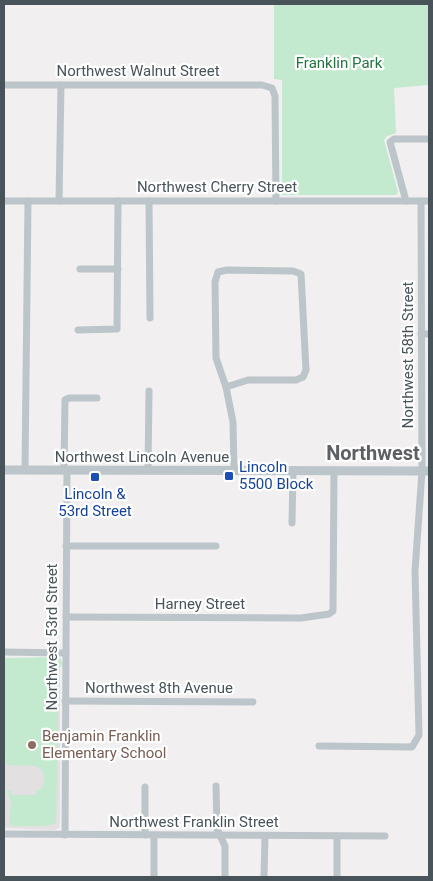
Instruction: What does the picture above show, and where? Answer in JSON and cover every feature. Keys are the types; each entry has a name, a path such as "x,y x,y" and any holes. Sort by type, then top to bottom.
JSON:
{"street":[{"name":"Northwest Walnut Street","path":"4,85 262,85 272,88 275,96 276,201"},
{"path":"59,201 61,85"},
{"path":"406,201 390,142 394,139 429,139"},
{"name":"Northwest Cherry Street","path":"4,201 429,201"},
{"path":"25,470 28,201"},
{"path":"78,330 117,329 118,201"},
{"path":"149,201 150,318"},
{"name":"Northwest 58th Street","path":"319,746 412,746 419,735 416,571 426,470 425,334 421,201"},
{"path":"80,269 118,269"},
{"path":"226,387 248,380 296,380 303,377 306,370 301,274 293,271 227,270 218,272 215,282 216,358 226,387 233,422 234,470"},
{"path":"148,470 149,391"},
{"name":"Northwest 53rd Street","path":"64,835 66,653 65,400 69,398 97,398"},
{"name":"Northwest Lincoln Avenue","path":"4,470 426,470"},
{"path":"292,523 293,470"},
{"name":"Harney Street","path":"66,617 308,618 316,614 329,614 332,611 334,470"},
{"path":"66,546 216,546"},
{"path":"4,652 66,653"},
{"name":"Northwest 8th Avenue","path":"65,701 253,702"},
{"path":"216,786 217,829 224,846 225,877"},
{"path":"145,787 145,835"},
{"name":"Northwest Franklin Street","path":"4,834 385,836"},
{"path":"154,835 154,877"},
{"path":"264,836 264,877"},
{"path":"336,877 337,836"}],"shaded area":[{"name":"Benjamin Franklin Elementary School","path":"4,658 60,662 60,823 59,828 54,830 4,828"}],"green space":[{"name":"Franklin Park","path":"274,4 429,4 429,85 394,88 396,133 387,136 384,140 398,192 396,195 282,195 282,80 274,79"},
{"name":"Benjamin Franklin Elementary School","path":"57,657 61,659 62,664 59,670 56,823 45,826 12,826 9,823 11,803 7,791 11,790 12,795 36,795 36,790 42,787 44,777 42,770 36,766 7,765 4,753 4,658"}],"place":[{"name":"Lincoln 5500 Block","path":"229,476"},
{"name":"Lincoln & 53rd Street","path":"95,477"},
{"name":"Benjamin Franklin Elementary School","path":"32,745"}],"district":[{"name":"Northwest","path":"373,453"}]}
